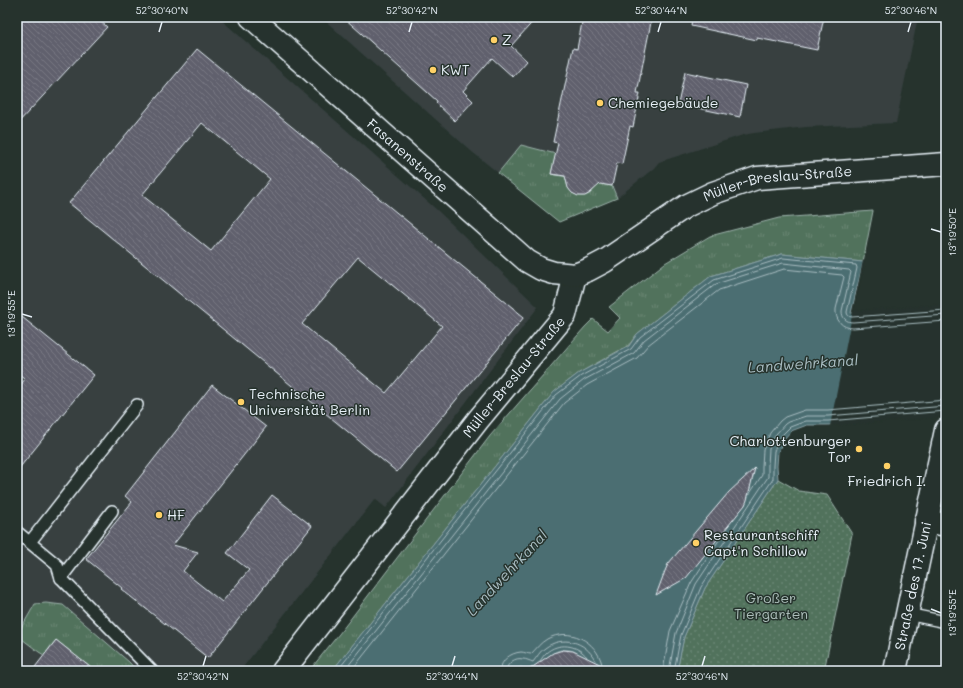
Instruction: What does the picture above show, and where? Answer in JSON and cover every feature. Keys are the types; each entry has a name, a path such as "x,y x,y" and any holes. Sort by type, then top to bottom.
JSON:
{"street":[{"name":"Fasanenstraße","path":"251,17 528,261 541,269 554,273 575,275"},
{"name":"Müller-Breslau-Straße","path":"283,671 478,420 565,315 575,275 605,261 686,206 713,193 757,178 946,164"},
{"name":"Straße des 17. Juni","path":"895,671 907,614 936,523 945,435"}],"lane":[{"path":"30,542 137,405"},
{"path":"61,578 112,511"},
{"path":"17,532 57,565 61,578 152,671"},
{"path":"907,614 946,622"}],"shaded area":[{"name":"Technische Universität Berlin","path":"17,17 176,17 179,19 182,17 218,17 437,210 538,307 386,508 375,499 240,671 17,671"},
{"path":"321,17 918,17 896,123 806,127 743,135 659,162 654,168 617,198 559,222 471,151"}],"green space":[{"path":"521,145 556,154 551,174 567,177 567,186 576,195 588,195 594,189 596,183 612,186 617,198 559,222 498,173"},
{"path":"873,211 863,262 782,254 711,276 637,334 629,345 579,373 554,392 332,671 309,671 490,436 593,319 608,331 620,318 609,307 665,263 710,236 779,218"},
{"name":"Großer Tiergarten","path":"778,479 799,491 827,495 852,534 824,671 677,671 684,637 705,588"},
{"path":"46,603 63,605 129,662 137,671 95,671 56,640 44,655 39,652 22,639 20,630 35,604"}],"water":[{"name":"Landwehrkanal","path":"782,254 863,262 851,313 946,306 946,415 828,425 807,425 791,431 784,439 778,452 778,479 705,588 684,637 677,671 588,671 578,654 570,650 559,650 550,655 537,671 530,671 521,667 510,671 332,671 554,392 579,373 629,346 637,334 711,276"}],"pier":[{"path":"863,260 865,262 853,311 946,304 946,417 830,426"}],"building":[{"path":"17,17 96,17 107,27 17,124"},
{"path":"343,17 537,17 511,46 527,61 513,77 492,58 463,91 473,101 455,121 436,103 437,101"},
{"name":"Chemiegebäude","path":"583,17 652,17 637,93 640,93 633,127 630,126 622,164 617,163 612,186 600,184 585,196 578,196 572,193 568,188 565,176 551,174 558,143 553,142 573,48 577,49"},
{"path":"692,17 824,17 817,50 757,38 757,40 691,26"},
{"path":"197,49 524,317 397,472 69,203","holes":["202,123 270,179 211,251 142,195","358,257 442,326 386,393 302,324"]},
{"path":"685,72 746,85 740,117 678,104"},
{"path":"17,313 94,375 17,471 17,390 25,379 17,372"},
{"name":"HF","path":"212,385 266,427 173,545 198,552 183,571 222,602 249,570 227,553 272,495 312,526 208,658 121,589 122,588 86,559 132,502 125,496"},
{"path":"755,468 745,505 686,578 656,595 668,564 729,492"},
{"path":"56,640 95,671 32,671"},
{"path":"563,650 573,651 614,671 527,671 553,653"}],"place":[{"name":"Z","path":"494,40"},
{"name":"KWT","path":"433,70"},
{"name":"Chemiegebäude","path":"600,103"},
{"name":"Technische Universität Berlin","path":"241,402"},
{"name":"Charlottenburger Tor","path":"859,449"},
{"name":"Friedrich I.","path":"887,466"},
{"name":"HF","path":"159,515"},
{"name":"Restaurantschiff Capt'n Schillow","path":"696,543"}]}
